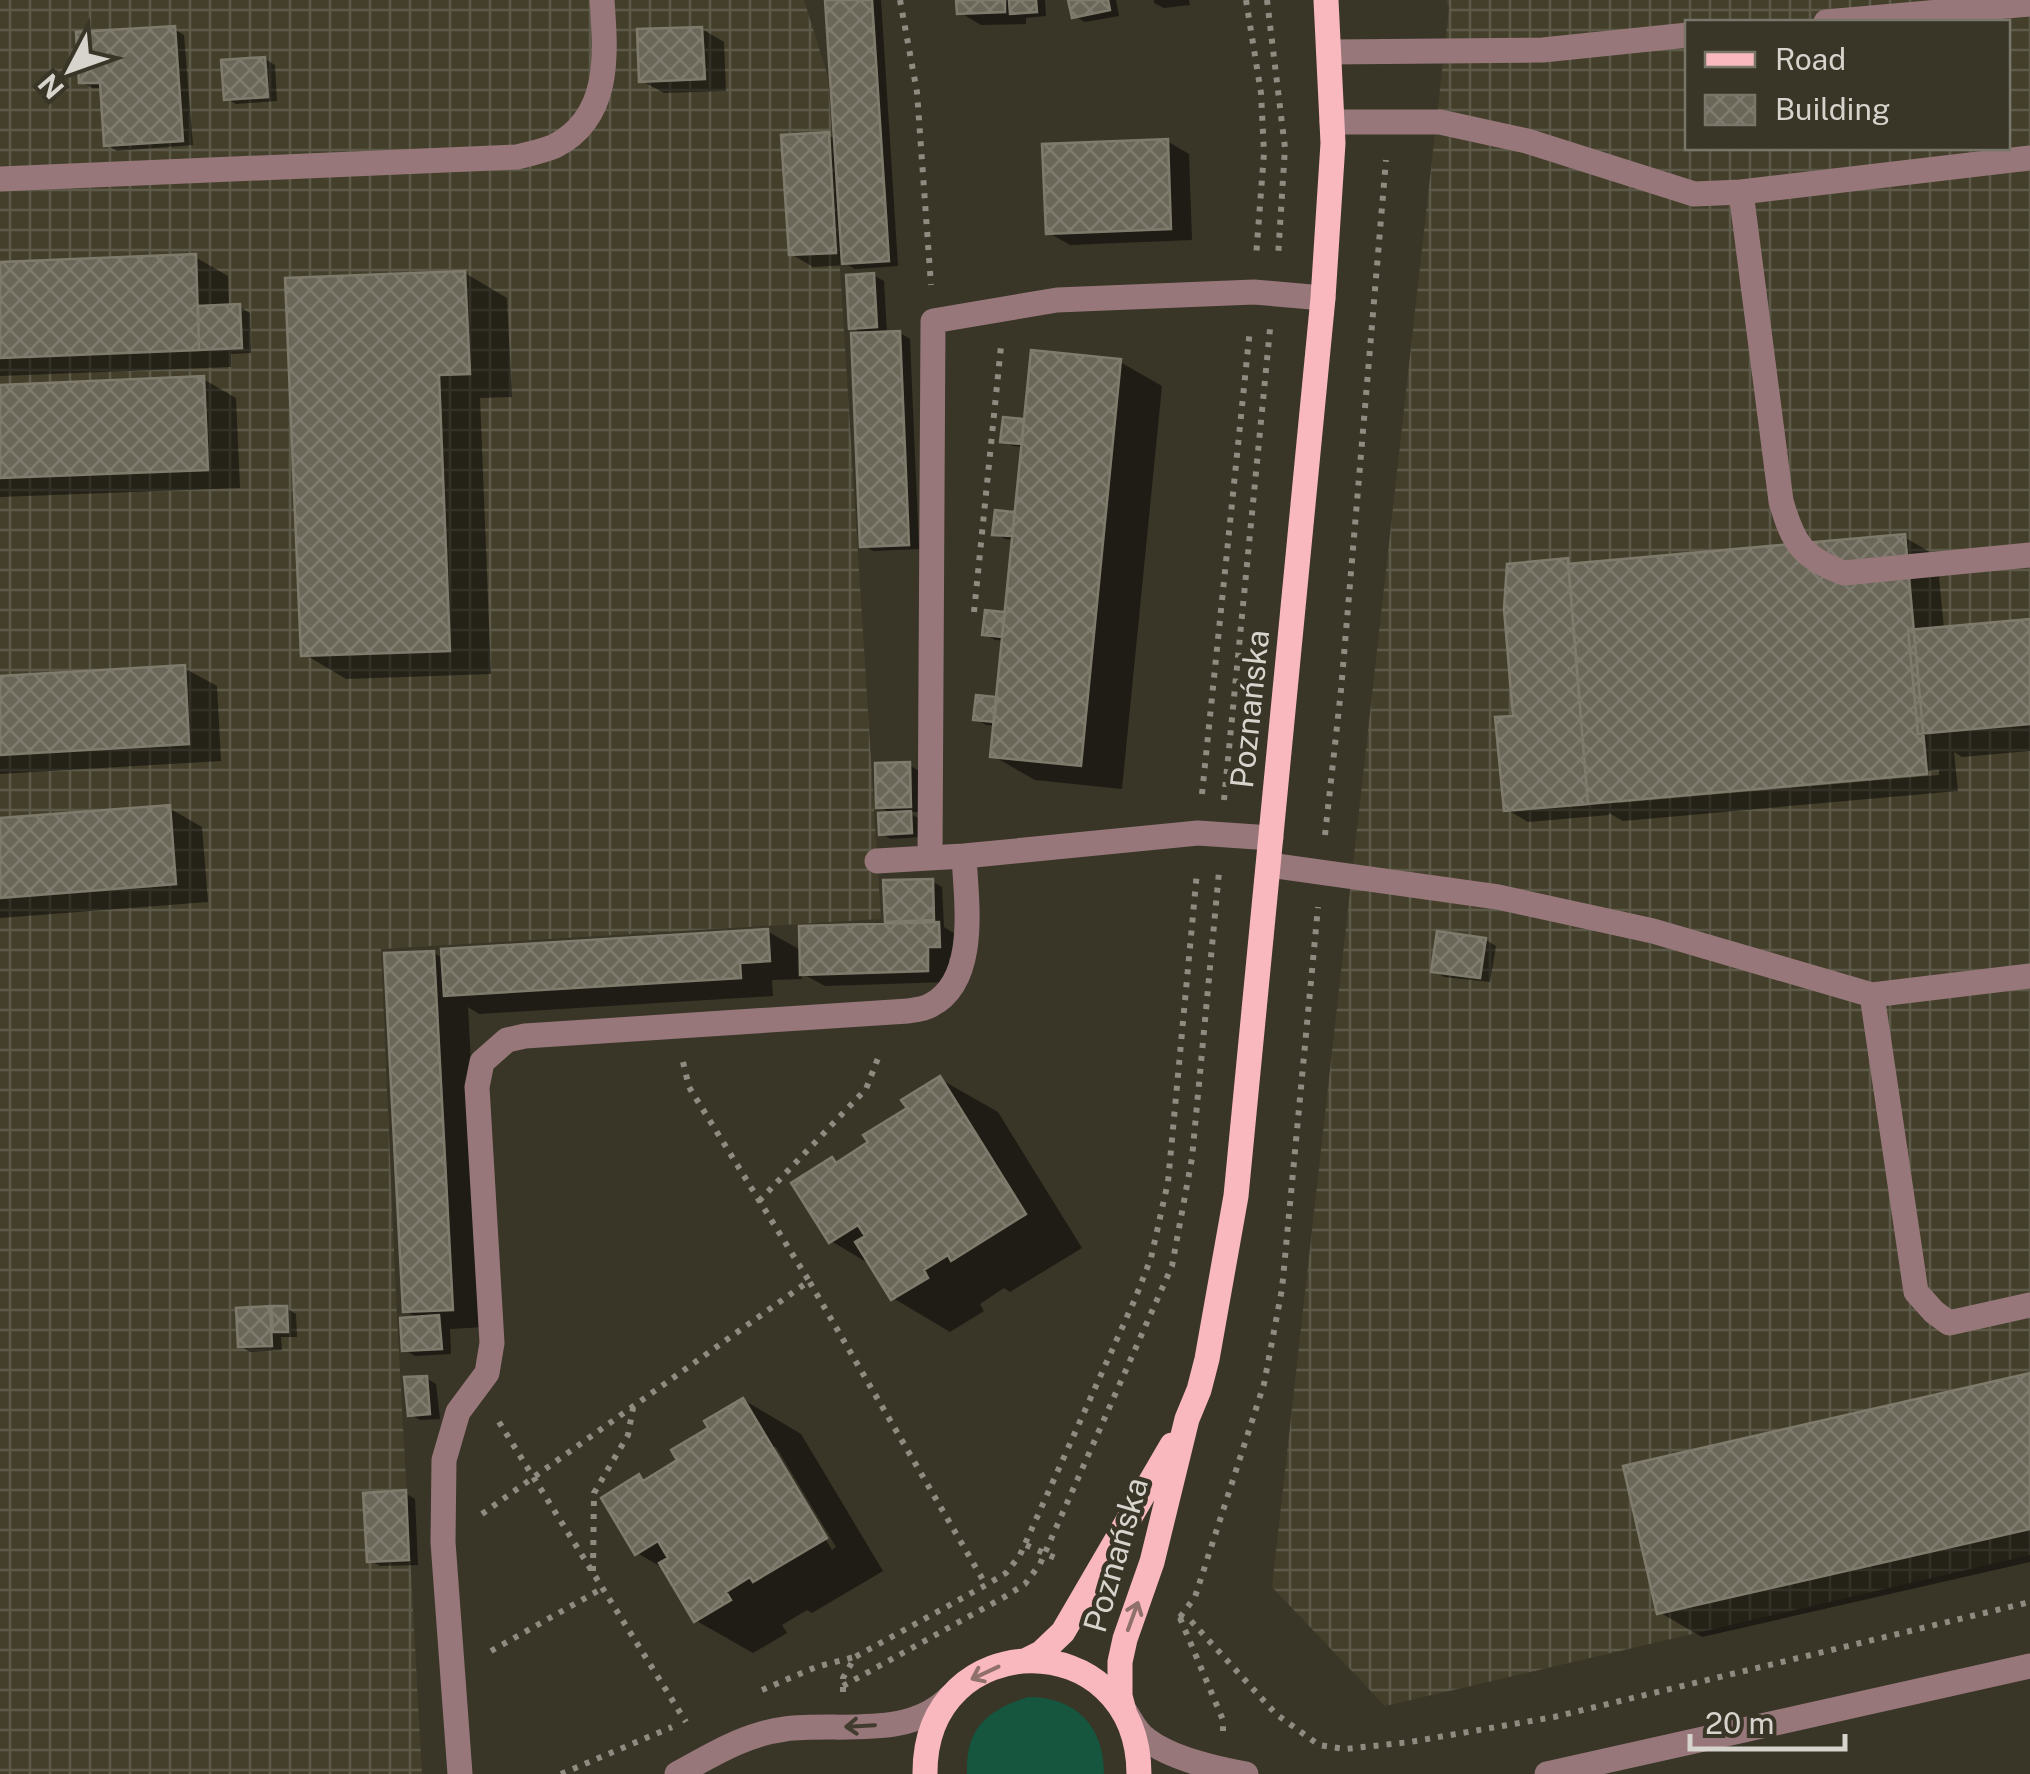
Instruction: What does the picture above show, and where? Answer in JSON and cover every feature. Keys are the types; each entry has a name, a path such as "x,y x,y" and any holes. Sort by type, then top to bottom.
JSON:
{"main road":[{"name":"Poznańska","path":"1027,1660 1064,1632 1187,1419 1207,1360 1236,1196 1323,298 1332,122 1326,0"},
{"name":"Poznańska","path":"1140,1774 1137,1742 1120,1696 1122,1650 1152,1562 1187,1419"},
{"path":"926,1774 930,1735 942,1709 969,1680 990,1668 1027,1660 1060,1663 1097,1682 1124,1711"}],"street":[{"path":"0,179 517,157 554,146 584,126 603,83 602,0"},
{"path":"1849,20 2030,4"},
{"path":"1329,52 1544,50 1685,35"},
{"path":"1332,122 1440,122 1528,141 1694,194 1741,192 2030,158"},
{"path":"1741,192 1782,501 1790,531 1803,552 1844,573 2030,555"},
{"path":"930,858 933,321 1056,300 1264,292 1323,298"},
{"path":"877,861 1209,834 1271,838"},
{"path":"460,1774 444,1542 444,1460 458,1412 487,1373 492,1344 477,1087 482,1062 506,1040 525,1036 895,1012 930,1006 948,992 959,974 968,928 964,856"},
{"path":"1269,865 1498,896 1653,931 1872,995 2030,976"},
{"path":"1872,995 1916,1292 1949,1323 2030,1305"},
{"path":"1547,1774 2030,1666"},
{"path":"678,1774 751,1736 785,1729 904,1722 928,1714 950,1698"},
{"path":"1124,1711 1142,1737 1152,1744 1234,1772"}],"path":[{"path":"900,0 917,92 933,321"},
{"path":"1246,0 1261,93 1264,292 1209,834 1192,1158 1172,1266 1040,1564 1025,1584 844,1686 843,1678 855,1657 1006,1573 1020,1555 1151,1258 1168,1182 1197,892 1209,834 1264,292 1282,221 1286,148 1268,0"},
{"path":"1180,1616 1195,1597 1264,1384 1282,1288 1343,671 1389,122"},
{"path":"973,624 1004,308"},
{"path":"759,1202 866,1089 895,1012"},
{"path":"682,1026 689,1087 809,1281 986,1585"},
{"path":"444,1542 809,1281"},
{"path":"593,1572 594,1493 628,1435 633,1406"},
{"path":"495,1416 686,1722"},
{"path":"453,1672 603,1588"},
{"path":"1180,1616 1191,1622 1276,1714 1320,1745 1345,1748 1410,1742 1554,1717 2030,1602"},
{"path":"1180,1616 1224,1720 1234,1772"}],"shaded area":[{"path":"0,0 804,0 828,77 881,919 381,949 422,1774 0,1774"},
{"path":"1446,0 2030,0 2030,1555 1385,1706 1272,1587 1449,8"}],"green space":[{"path":"1028,1697 1060,1702 1084,1718 1099,1742 1104,1774 967,1774 970,1744 981,1723 1001,1708"}],"building":[{"path":"825,0 872,0 889,261 842,264"},
{"path":"956,0 1005,0 1005,12 957,14"},
{"path":"1009,0 1036,0 1037,12 1010,14"},
{"path":"1068,0 1108,0 1110,10 1072,18"},
{"path":"175,26 183,141 104,146 100,83 79,83 76,32"},
{"path":"702,27 705,79 639,82 637,29"},
{"path":"265,57 268,97 224,100 221,60"},
{"path":"829,132 836,253 789,255 781,135"},
{"path":"1168,139 1171,229 1046,234 1042,144"},
{"path":"196,254 199,350 0,358 0,262"},
{"path":"465,271 470,374 439,375 450,651 301,656 285,278"},
{"path":"874,273 877,327 849,329 846,275"},
{"path":"240,304 242,348 199,350 198,306"},
{"path":"900,331 909,545 860,547 851,333"},
{"path":"1031,350 1121,359 1081,766 990,757"},
{"path":"204,376 208,470 0,478 0,385"},
{"path":"1003,417 1024,419 1022,444 1000,442"},
{"path":"995,510 1015,512 1012,536 992,535"},
{"path":"1905,534 1927,774 1588,804 1568,564"},
{"path":"1568,558 1588,804 1504,811 1495,717 1513,716 1504,609 1507,564"},
{"path":"985,610 1005,612 1002,637 982,635"},
{"path":"2030,619 2030,724 1918,734 1908,630"},
{"path":"185,665 189,744 0,755 0,676"},
{"path":"976,695 997,697 994,722 973,720"},
{"path":"910,762 911,807 876,808 875,763"},
{"path":"170,805 176,884 0,898 0,818"},
{"path":"911,811 912,833 879,835 878,813"},
{"path":"933,879 934,920 885,922 883,880"},
{"path":"939,922 940,947 928,947 928,971 800,975 799,926"},
{"path":"768,929 770,961 740,963 741,978 444,996 441,949"},
{"path":"1437,931 1486,938 1480,978 1431,972"},
{"path":"434,951 453,1310 403,1312 384,953"},
{"path":"940,1076 1026,1214 951,1261 948,1255 924,1270 928,1278 891,1300 855,1242 865,1236 858,1225 829,1243 791,1183 832,1157 836,1163 868,1142 863,1135 907,1108 901,1100"},
{"path":"270,1306 272,1346 238,1347 236,1308"},
{"path":"271,1306 287,1306 288,1332 273,1332"},
{"path":"439,1315 442,1349 402,1351 400,1318"},
{"path":"2030,1373 2030,1529 1657,1614 1623,1466"},
{"path":"427,1376 430,1414 408,1416 404,1377"},
{"path":"743,1398 827,1538 753,1582 750,1577 726,1592 731,1600 694,1622 659,1563 668,1558 658,1541 635,1555 601,1498 639,1474 643,1481 677,1460 671,1450 708,1428 704,1421"},
{"path":"406,1490 409,1560 367,1562 363,1493"}]}
